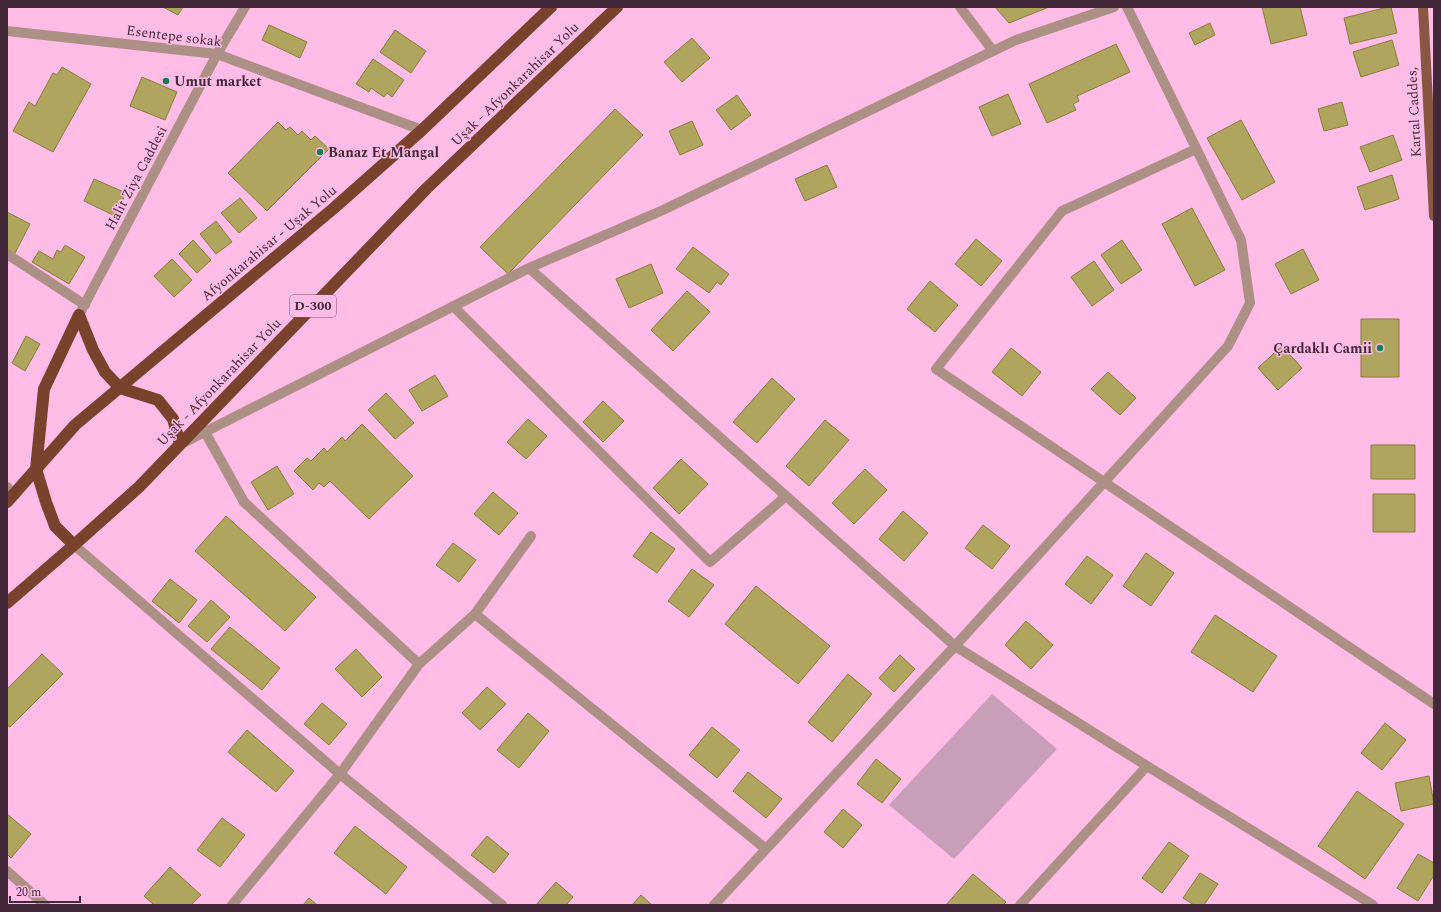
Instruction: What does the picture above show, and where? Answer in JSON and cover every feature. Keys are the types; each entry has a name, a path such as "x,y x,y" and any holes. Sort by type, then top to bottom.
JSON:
{"highway":[{"name":"Afyonkarahisar - Uşak Yolu","path":"10,495 36,469 75,425 334,208 422,130 551,7"},
{"name":"Uşak - Afyonkarahisar Yolu","path":"7,603 139,487 427,188 617,7"},
{"path":"82,310 93,350 105,372 120,388 158,400 173,419 180,444"},
{"path":"74,545 55,526 36,469 44,389 82,310"}],"main road":[{"name":"Kartal Caddes,","path":"1422,7 1434,216"}],"street":[{"name":"Halit Ziya Caddesi","path":"82,310 218,54 245,7"},
{"path":"960,7 993,51"},
{"path":"180,444 528,268 663,210 1016,40 1114,7"},
{"path":"714,905 955,646 1228,346 1250,303 1241,240 1126,7"},
{"name":"Esentepe sokak","path":"7,31 218,54 422,130"},
{"path":"1196,149 1062,211 936,370 1434,704"},
{"path":"7,254 82,310"},
{"path":"528,268 955,646 1373,905"},
{"path":"454,306 710,562 786,496"},
{"path":"205,432 244,502 419,664"},
{"path":"233,904 340,774 419,664 475,614 531,536"},
{"path":"74,545 340,774 502,905"},
{"path":"475,614 766,849"},
{"path":"1020,905 1147,766"},
{"path":"7,871 45,905"}],"shaded area":[{"path":"992,694 1057,749 954,859 889,805"}],"building":[{"path":"163,7 183,7 178,15"},
{"path":"995,7 1049,7 1009,23"},
{"path":"1262,7 1300,7 1307,35 1271,44"},
{"path":"1391,7 1397,33 1350,44 1344,18"},
{"path":"1210,23 1215,35 1195,45 1189,33"},
{"path":"269,25 307,42 300,58 262,40"},
{"path":"395,30 426,51 411,73 380,52"},
{"path":"692,38 710,58 682,82 664,62"},
{"path":"1392,40 1399,65 1361,77 1353,52"},
{"path":"1116,44 1130,72 1077,96 1079,101 1073,104 1076,110 1047,123 1029,84"},
{"path":"373,59 404,80 392,97 387,93 384,97 371,88 369,92 356,84"},
{"path":"62,67 91,84 53,152 13,131 29,102 35,106 53,73 57,75"},
{"path":"142,77 177,92 165,120 130,106"},
{"path":"1008,94 1021,124 992,136 979,107"},
{"path":"737,95 751,115 731,130 716,110"},
{"path":"1342,102 1348,125 1324,131 1318,109"},
{"path":"615,109 643,135 508,274 480,247"},
{"path":"1241,120 1275,182 1242,200 1207,138"},
{"path":"692,121 703,145 680,155 669,131"},
{"path":"278,122 286,130 290,127 298,135 302,131 311,140 315,136 329,149 267,211 228,173"},
{"path":"1393,135 1402,160 1370,172 1360,147"},
{"path":"827,165 837,187 805,201 795,179"},
{"path":"1392,175 1399,199 1365,210 1357,187"},
{"path":"94,179 126,193 115,216 84,201"},
{"path":"240,198 257,218 239,233 221,213"},
{"path":"1192,208 1225,270 1195,286 1162,224"},
{"path":"7,212 30,224 14,255 7,251"},
{"path":"216,221 232,242 216,254 200,234"},
{"path":"976,239 1002,261 981,286 955,264"},
{"path":"193,240 211,260 197,273 179,254"},
{"path":"1122,240 1142,270 1121,284 1101,255"},
{"path":"65,245 85,257 69,284 32,262 39,251 53,259 57,250 61,252"},
{"path":"693,247 729,274 721,285 717,282 709,293 676,269"},
{"path":"1303,249 1319,280 1291,294 1275,264"},
{"path":"172,259 192,280 174,297 154,276"},
{"path":"1094,261 1114,290 1092,306 1071,277"},
{"path":"651,264 663,293 629,308 616,279"},
{"path":"930,281 958,305 935,332 907,309"},
{"path":"687,291 710,312 673,351 651,330"},
{"name":"Çardaklı Camii","path":"1361,319 1399,319 1399,377 1361,377"},
{"path":"26,336 40,344 25,371 12,363"},
{"path":"1282,346 1302,368 1278,390 1258,368"},
{"path":"1011,348 1041,372 1022,396 992,372"},
{"path":"1108,372 1136,398 1120,415 1091,389"},
{"path":"435,375 448,396 422,411 409,390"},
{"path":"772,378 795,399 757,443 733,422"},
{"path":"386,393 414,423 395,439 368,410"},
{"path":"603,401 624,421 603,442 583,422"},
{"path":"528,419 547,436 526,459 507,442"},
{"path":"825,420 849,440 809,486 786,466"},
{"path":"362,424 413,476 369,519 330,481 324,487 319,483 313,490 294,471 307,458 311,461 324,448 327,452 342,437 345,441"},
{"path":"1371,445 1415,445 1415,479 1371,479"},
{"path":"681,459 708,484 679,514 653,488"},
{"path":"277,466 294,494 268,510 251,482"},
{"path":"865,469 887,490 854,524 832,503"},
{"path":"493,492 518,513 499,535 474,514"},
{"path":"1373,494 1415,494 1415,532 1373,532"},
{"path":"903,511 928,533 904,561 879,539"},
{"path":"226,516 316,597 285,631 195,551"},
{"path":"983,525 1010,546 992,569 965,548"},
{"path":"651,532 675,549 657,573 633,556"},
{"path":"453,543 476,560 459,582 436,565"},
{"path":"1146,553 1174,573 1151,606 1123,586"},
{"path":"1087,556 1113,575 1091,604 1065,584"},
{"path":"692,569 714,585 689,617 668,601"},
{"path":"170,579 197,600 179,623 152,601"},
{"path":"756,586 830,646 798,684 725,624"},
{"path":"211,600 230,617 207,642 188,626"},
{"path":"1215,615 1277,656 1253,692 1191,652"},
{"path":"1026,621 1053,645 1031,669 1005,645"},
{"path":"230,627 280,668 262,690 211,649"},
{"path":"356,649 382,677 362,697 335,669"},
{"path":"42,654 63,674 10,727 7,725 7,689"},
{"path":"900,655 915,669 894,692 879,678"},
{"path":"848,674 872,694 832,742 808,722"},
{"path":"487,687 506,704 480,730 462,713"},
{"path":"322,703 347,724 329,745 304,724"},
{"path":"528,713 549,731 519,768 497,750"},
{"path":"1385,723 1406,740 1382,770 1361,753"},
{"path":"712,727 740,750 717,778 689,755"},
{"path":"247,730 294,771 276,792 228,752"},
{"path":"876,759 901,779 882,803 857,784"},
{"path":"748,772 782,799 766,818 733,791"},
{"path":"1429,776 1434,804 1401,811 1395,783"},
{"path":"1357,791 1404,824 1365,879 1318,846"},
{"path":"843,809 862,825 843,848 824,832"},
{"path":"7,814 31,834 11,858 7,854"},
{"path":"222,818 245,835 220,867 197,850"},
{"path":"355,826 407,867 386,894 334,853"},
{"path":"487,836 509,854 494,873 471,855"},
{"path":"1169,842 1189,856 1162,893 1142,878"},
{"path":"1418,854 1434,863 1434,875 1418,901 1397,888"},
{"path":"170,867 201,895 191,905 154,905 144,896"},
{"path":"1200,873 1218,884 1204,905 1194,905 1183,898"},
{"path":"973,874 1006,902 1003,905 946,905"},
{"path":"556,882 573,897 566,905 536,905"},
{"path":"641,895 652,905 632,905"},
{"path":"309,898 317,905 303,905"}],"place":[{"name":"Umut market","path":"166,81"},
{"name":"Banaz Et Mangal","path":"320,152"},
{"name":"Çardaklı Camii","path":"1380,348"}]}
